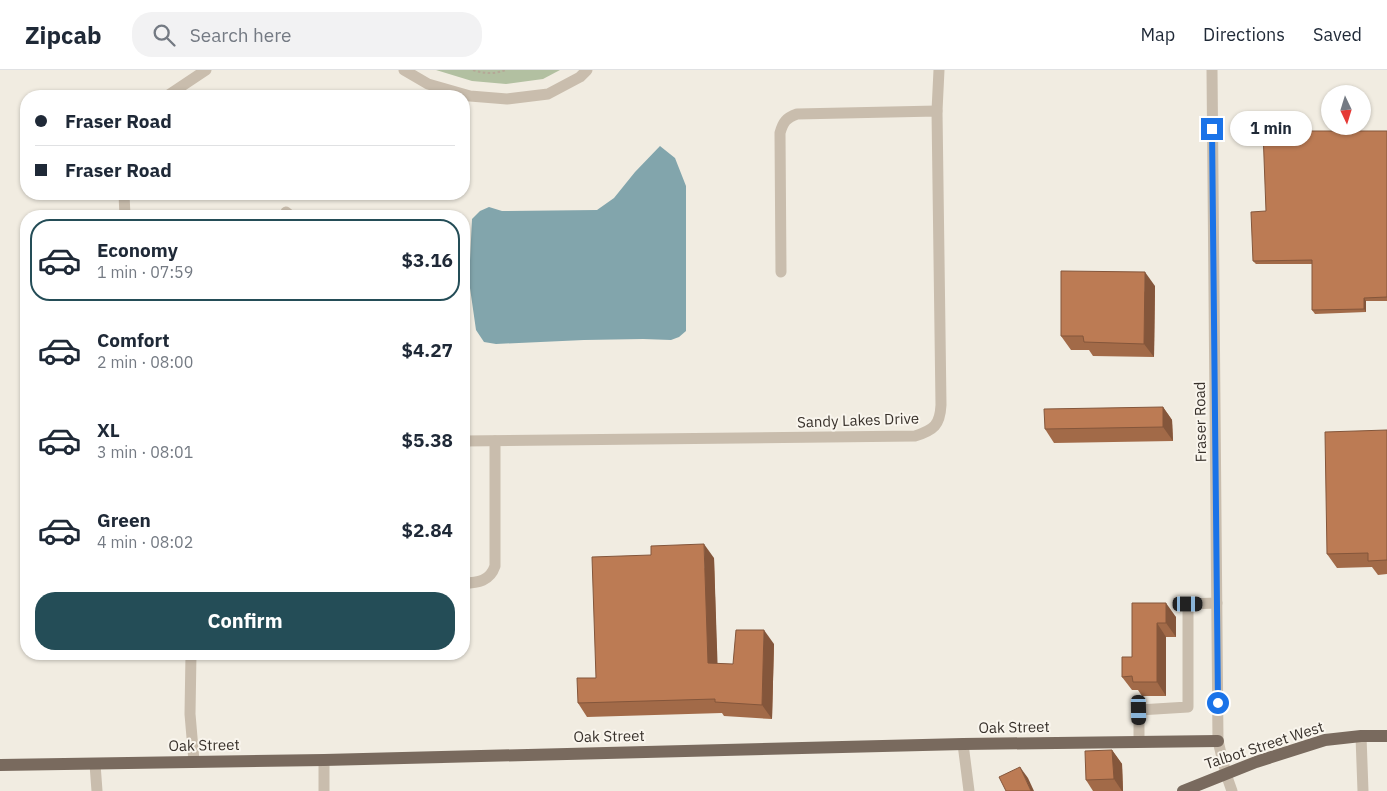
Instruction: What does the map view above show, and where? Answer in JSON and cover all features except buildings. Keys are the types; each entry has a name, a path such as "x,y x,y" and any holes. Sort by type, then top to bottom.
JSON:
{"main road":[{"name":"Talbot Street West","path":"1183,791 1256,762 1325,740 1361,736 1387,736"},
{"name":"Oak Street","path":"0,765 324,760 963,744 1218,741"}],"street":[{"path":"404,70 428,84 449,90"},
{"path":"470,96 507,100 548,94 580,77 587,70"},
{"name":"Sandy Lakes Drive","path":"470,441 915,436 927,432 937,424 941,405 937,111 939,70"},
{"name":"Fraser Road","path":"1212,70 1218,741 1232,791"},
{"path":"175,90 202,71"},
{"path":"781,272 780,133 782,124 788,117 797,114 937,111"},
{"path":"470,583 480,582 488,578 493,573 495,566 495,441"},
{"path":"1139,741 1139,710 1188,707 1188,604 1217,603"},
{"path":"191,660 190,714 194,761"},
{"path":"1361,736 1362,791"},
{"path":"963,744 969,791"},
{"path":"324,760 324,791"},
{"path":"95,764 97,791"}],"path":[{"path":"473,70 491,74 506,70"}],"green space":[{"path":"436,70 560,70 543,79 506,84 472,81"}],"water":[{"path":"660,146 675,158 686,186 686,331 679,337 671,340 584,340 496,344 484,342 476,330 470,288 472,219 480,211 489,207 502,211 597,210 614,198"}],"route":[{"path":"1212,129 1218,703"}]}
